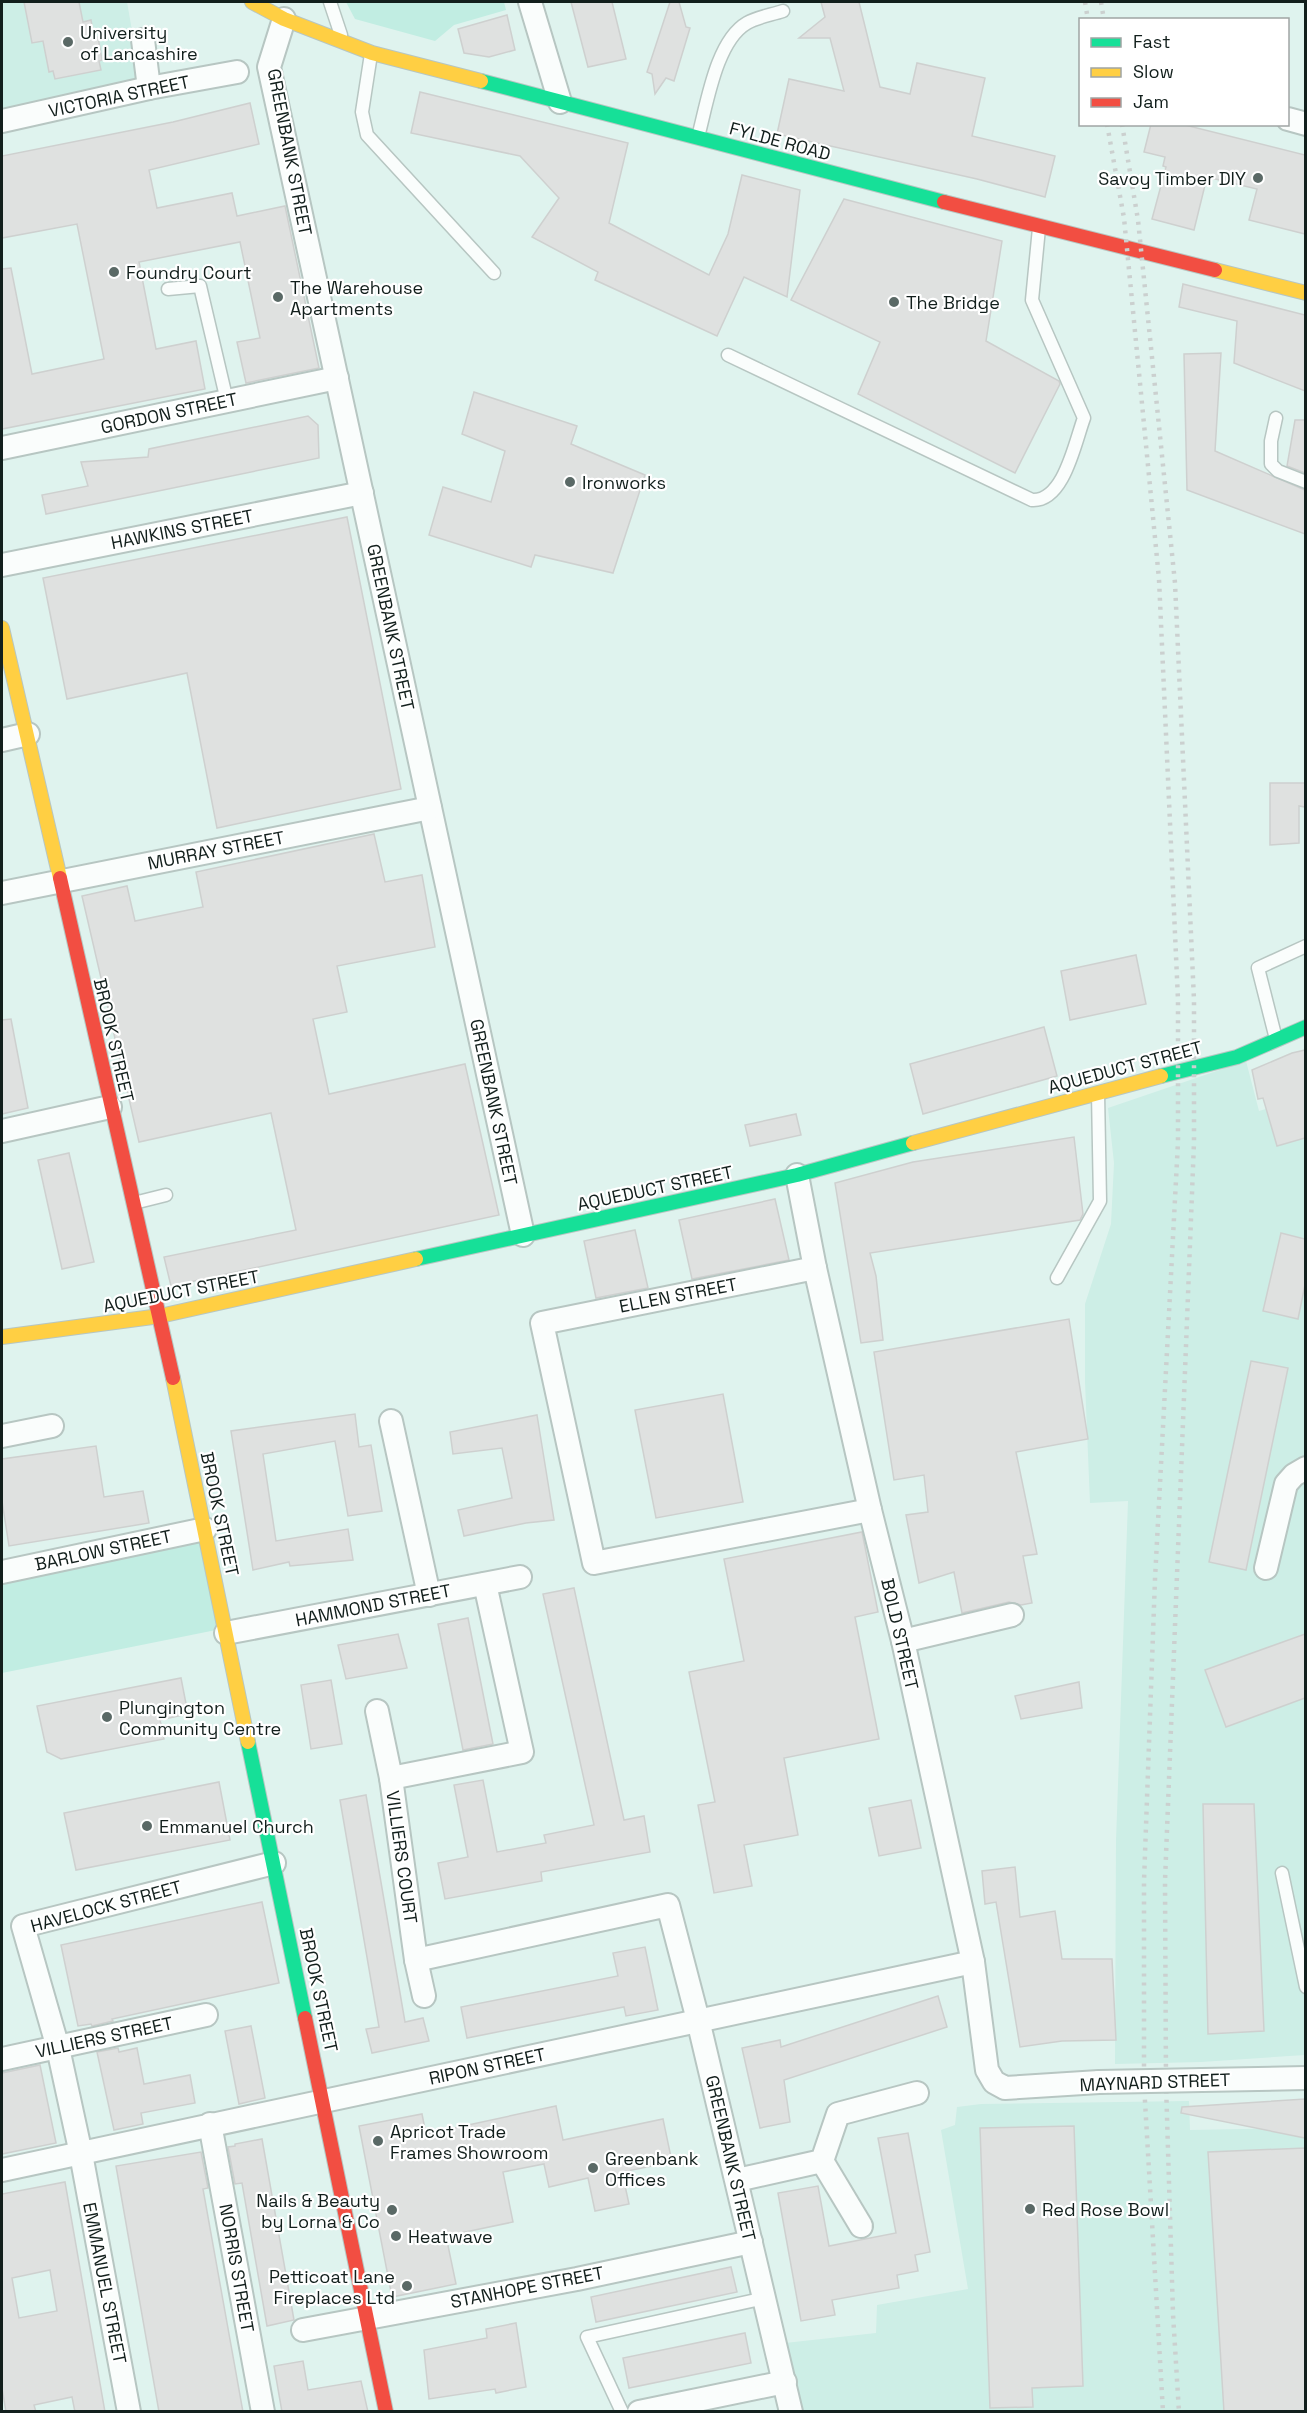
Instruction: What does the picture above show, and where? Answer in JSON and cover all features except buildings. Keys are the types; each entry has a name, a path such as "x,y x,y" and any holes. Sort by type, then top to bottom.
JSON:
{"street":[{"name":"FYLDE ROAD","path":"252,2 284,19 372,53 498,88 1305,293"},
{"path":"530,2 560,102"},
{"name":"GREENBANK STREET","path":"284,19 270,67 523,1235"},
{"path":"143,40 149,88"},
{"name":"VICTORIA STREET","path":"2,122 149,88 237,72"},
{"path":"1289,120 1305,124"},
{"name":"GORDON STREET","path":"2,448 337,378"},
{"name":"HAWKINS STREET","path":"2,565 362,493"},
{"name":"BROOK STREET","path":"2,628 28,734 110,1107 160,1316 324,2102 386,2412"},
{"path":"2,740 28,734"},
{"name":"MURRAY STREET","path":"2,893 430,808"},
{"name":"AQUEDUCT STREET","path":"2,1337 160,1316 797,1175 1098,1092 1237,1057 1305,1027"},
{"path":"2,1131 110,1107"},
{"name":"BOLD STREET","path":"797,1175 815,1268 870,1510 903,1641 973,1962 987,2070 994,2082 1005,2088"},
{"name":"ELLEN STREET","path":"815,1268 542,1323 594,1563 870,1510"},
{"path":"391,1421 429,1595"},
{"path":"2,1436 51,1426"},
{"path":"1266,1568 1286,1484 1305,1468"},
{"name":"BARLOW STREET","path":"2,1572 205,1529"},
{"name":"HAMMOND STREET","path":"226,1633 520,1577"},
{"name":"VILLIERS COURT","path":"424,1996 416,1960 391,1778 522,1752 485,1584"},
{"path":"903,1641 1012,1615"},
{"path":"377,1711 391,1778"},
{"name":"HAVELOCK STREET","path":"81,2154 58,2048 23,1926 274,1863"},
{"name":"GREENBANK STREET","path":"416,1960 668,1905 737,2180 791,2412"},
{"name":"RIPON STREET","path":"2,2170 973,1962"},
{"name":"VILLIERS STREET","path":"2,2059 206,2015"},
{"name":"MAYNARD STREET","path":"1005,2088 1099,2082 1305,2078"},
{"path":"861,2226 822,2161 838,2114 917,2093"},
{"name":"NORRIS STREET","path":"210,2124 264,2412"},
{"name":"EMMANUEL STREET","path":"81,2154 129,2412"},
{"path":"737,2180 822,2161"},
{"name":"STANHOPE STREET","path":"303,2330 577,2279 751,2242"},
{"path":"639,2412 784,2382"}],"lane":[{"path":"330,2 343,42"},
{"path":"697,138 725,46 733,34 748,22 783,11"},
{"path":"372,53 362,112 367,135 494,273"},
{"path":"728,355 1032,500 1041,500 1052,493 1060,483 1084,418 1032,300 1039,227"},
{"path":"168,289 200,285 227,401"},
{"path":"1276,418 1271,441 1271,464 1278,471 1305,482"},
{"path":"1276,1040 1258,968 1305,946"},
{"path":"1057,1278 1100,1201 1098,1092"},
{"path":"134,1203 166,1195"},
{"path":"1282,1873 1305,1987"},
{"path":"622,2412 587,2337 765,2298"}],"shaded area":[{"name":"University of Lancashire","path":"2,2 127,2 141,82 2,109"},
{"path":"346,2 504,2 506,10 454,25 435,41 355,19"},
{"path":"1246,1061 1259,1111 1305,1098 1305,2055 1201,2062 1115,2064 1116,1841 1128,1501 1090,1503 1085,1382 1085,1304 1111,1224 1114,1163 1108,1108"},
{"path":"202,1536 221,1629 2,1673 2,1576"},
{"path":"1189,2101 1190,2130 1305,2128 1305,2411 801,2411 785,2343 876,2333 877,2305 968,2289 941,2130 955,2125 957,2107 981,2104"}],"railway":[{"path":"1085,2 1088,18"},
{"path":"1101,2 1104,18"},
{"path":"1107,126 1124,218 1159,579 1178,1000 1178,1142 1155,1579 1144,1881 1144,2084 1163,2412"},
{"path":"1122,126 1138,220 1175,583 1194,1000 1194,1142 1165,1881 1166,2084 1173,2314 1179,2412"}],"traffic: fast":[{"path":"481,81 944,202"},
{"path":"1161,1076 1237,1057 1306,1027"},
{"path":"416,1259 797,1175 913,1143"},
{"path":"248,1742 305,2018"}],"traffic: slow":[{"path":"252,2 284,19 372,53 481,81"},
{"path":"1215,270 1306,293"},
{"path":"2,628 60,878"},
{"path":"913,1143 1161,1076"},
{"path":"2,1337 160,1316 416,1259"},
{"path":"173,1378 248,1742"}],"traffic: jam":[{"path":"944,202 1215,270"},
{"path":"60,878 173,1378"},
{"path":"305,2018 386,2412"}],"place":[{"name":"University of Lancashire","path":"68,42"},
{"name":"Savoy Timber DIY","path":"1258,178"},
{"name":"Foundry Court","path":"114,272"},
{"name":"The Warehouse Apartments","path":"278,297"},
{"name":"The Bridge","path":"894,302"},
{"name":"Ironworks","path":"570,482"},
{"name":"Plungington Community Centre","path":"107,1717"},
{"name":"Emmanuel Church","path":"147,1826"},
{"name":"Apricot Trade Frames Showroom","path":"378,2141"},
{"name":"Greenbank Offices","path":"593,2168"},
{"name":"Red Rose Bowl","path":"1030,2209"},
{"name":"Nails & Beauty by Lorna & Co","path":"392,2210"},
{"name":"Heatwave","path":"396,2236"},
{"name":"Petticoat Lane Fireplaces Ltd","path":"407,2286"}]}
